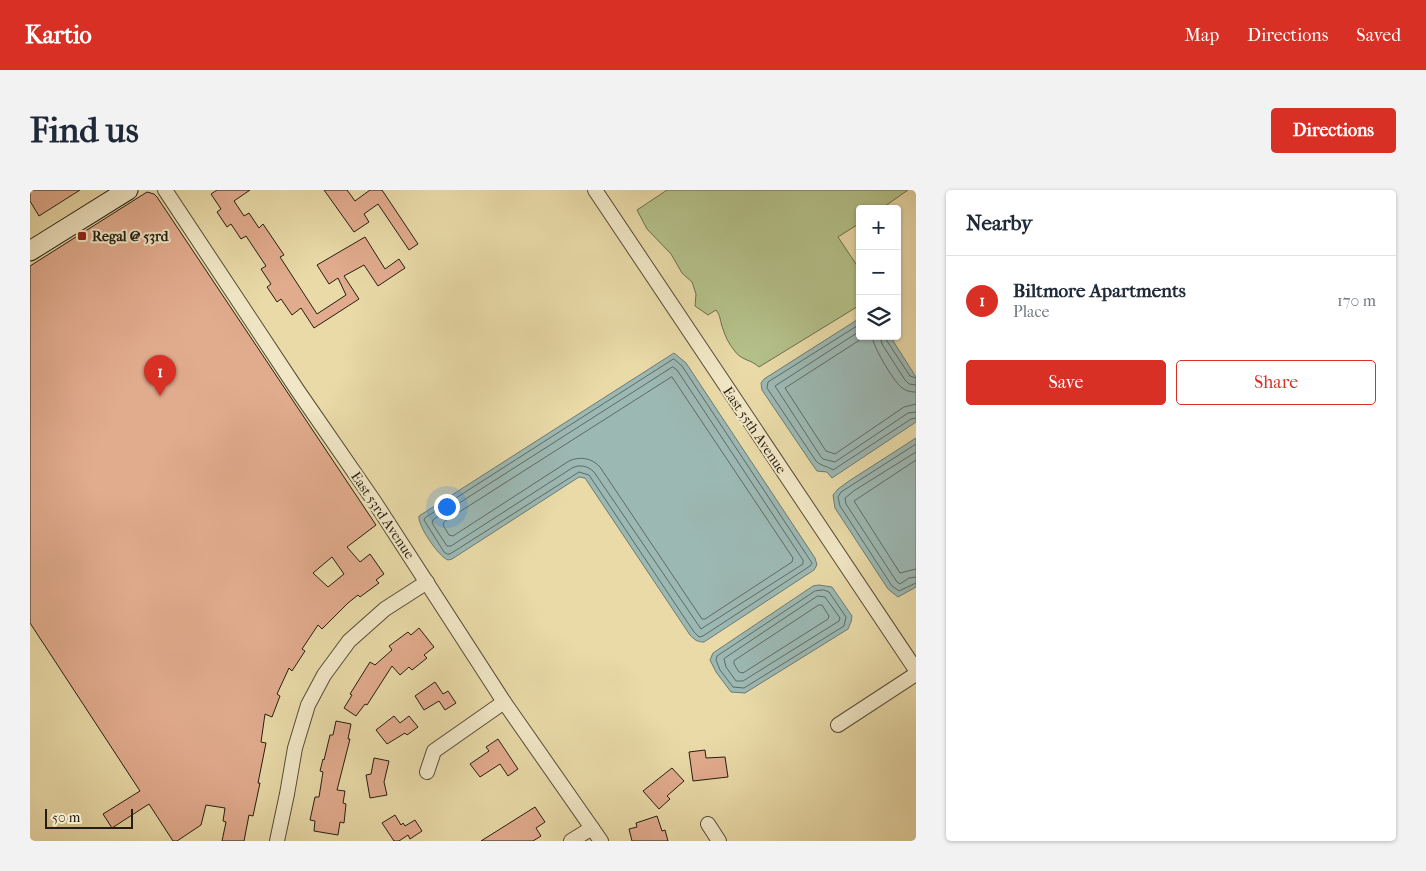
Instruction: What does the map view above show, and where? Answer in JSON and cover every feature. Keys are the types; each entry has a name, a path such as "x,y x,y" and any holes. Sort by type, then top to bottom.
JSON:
{"main road":[{"path":"30,252 128,190"}],"street":[{"name":"East 53rd Avenue","path":"165,190 427,582 504,702 601,841"},
{"name":"East 55th Avenue","path":"595,190 916,670"},
{"path":"277,841 295,748 308,705 324,675 349,641 385,609 427,582"},
{"path":"838,725 916,674"},
{"path":"427,772 434,751 504,702"},
{"path":"708,824 719,841"},
{"path":"571,841 592,828"}],"green space":[{"path":"667,190 908,190 887,205 856,205 856,226 838,237 856,264 856,307 759,367 737,354 732,348 716,310 708,315 695,306 696,294 692,282 682,273 671,254 647,229 637,210"}],"water":[{"path":"856,321 856,340 893,340 916,377 916,422 832,478 827,472 817,471 762,390 761,383 764,379"},
{"path":"674,353 686,363 815,558 817,565 814,570 704,642 698,641 690,635 585,478 579,477 452,559 444,558 434,547 421,526 419,516"},
{"path":"916,438 916,587 898,597 888,589 835,508 833,495 849,481"},
{"path":"813,586 832,587 852,616 848,629 745,693 731,692 716,672 710,660 713,653"}],"building":[{"path":"30,190 80,190 39,216 30,201"},
{"path":"217,190 250,190 234,201 244,216 249,213 259,228 263,224 284,255 280,257 317,314 346,295 338,278 329,284 317,265 365,237 385,269 399,259 405,268 378,286 364,265 344,276 359,299 314,328 301,308 292,315 281,299 277,302 267,287 271,284 261,269 266,266 246,236 241,239 231,224 227,227 217,212 221,209 211,194"},
{"path":"324,190 347,190 355,201 370,190 382,190 418,244 409,250 378,204 364,214 369,222 354,232"},
{"path":"147,192 154,194 376,525 347,547 360,562 370,554 384,574 376,580 379,583 348,603 322,629 318,625 302,649 305,651 292,671 289,668 277,694 280,696 272,717 265,714 261,742 266,743 258,783 260,783 253,816 249,815 244,841 222,841 226,822 223,821 225,808 206,805 201,825 177,841 173,841 149,804 112,828 103,814 140,791 30,623 30,266","holes":["332,557 344,574 328,587 313,573"]},
{"path":"419,628 434,647 424,655 427,658 412,670 409,667 400,675 392,666 367,705 365,704 356,716 344,708 352,695 350,694 370,662 375,665 392,650 389,646 408,632 411,635"},
{"path":"435,682 443,694 448,691 456,703 445,710 439,701 424,710 415,696"},
{"path":"394,716 400,723 409,716 418,727 407,735 405,733 387,744 376,730"},
{"path":"336,721 351,724 348,739 350,739 337,790 345,791 343,803 346,804 344,823 340,822 338,835 314,831 315,821 310,820 315,797 319,797 323,772 320,771 323,759 330,735 333,735"},
{"path":"498,739 518,769 508,776 500,764 480,777 470,764 489,751 486,747"},
{"path":"705,750 706,758 725,757 728,777 693,781 689,752"},
{"path":"374,758 389,761 384,782 387,795 370,798 366,775 371,774"},
{"path":"672,768 684,781 667,796 670,799 659,809 643,791"},
{"path":"535,807 545,822 536,828 541,836 533,841 481,841"},
{"path":"395,815 401,825 403,823 405,826 415,820 422,831 410,839 408,835 399,841 394,841 382,823"},
{"path":"657,816 662,831 665,830 668,841 632,841 629,829 637,827 636,823"}],"place":[{"name":"Regal @ 53rd","path":"82,236"},
{"name":"Biltmore Apartments","path":"160,396"}]}
